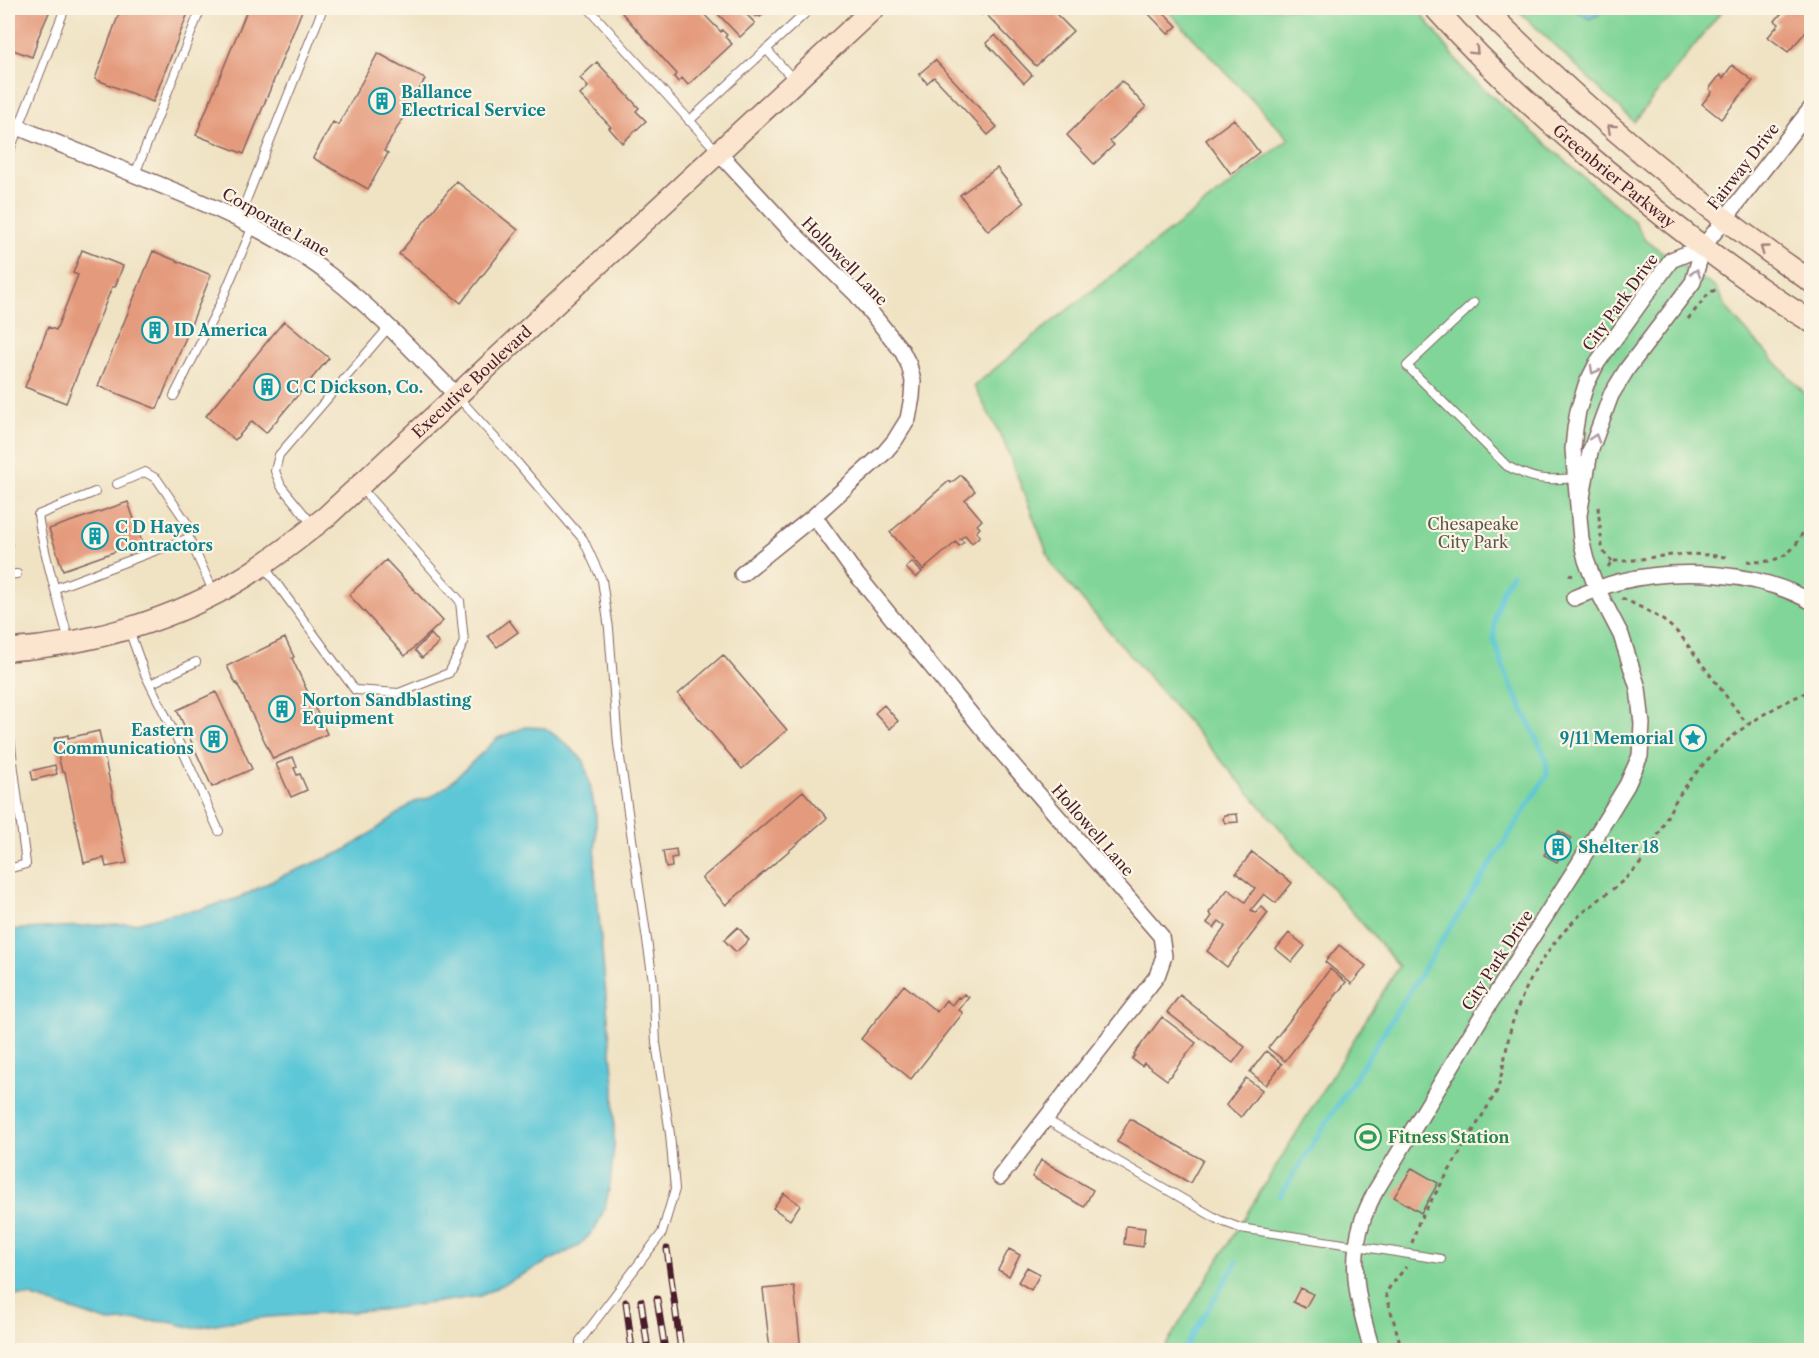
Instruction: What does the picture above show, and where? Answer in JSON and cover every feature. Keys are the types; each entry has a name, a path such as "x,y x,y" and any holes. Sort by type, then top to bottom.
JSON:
{"street":[{"name":"Executive Boulevard","path":"8,650 69,642 128,628 176,611 214,593 262,564 314,526 874,8"},
{"name":"Greenbrier Parkway","path":"1435,8 1471,48 1573,143 1703,247 1812,322"},
{"name":"Greenbrier Parkway","path":"1484,8 1615,132 1752,241 1812,282"},
{"name":"Fairway Drive","path":"1703,247 1812,107"},
{"name":"Corporate Lane","path":"13,126 206,203 239,218 279,241 331,276 389,327 456,395"},
{"name":"Hollowell Lane","path":"718,152 789,229 856,294 902,351 913,381 908,420 884,453 813,516 742,574"},
{"name":"City Park Drive","path":"1581,478 1573,449 1578,411 1586,385 1597,363 1671,260 1703,247"},
{"name":"City Park Drive","path":"1372,1350 1360,1310 1356,1286 1357,1244 1362,1220 1375,1192 1483,1014 1627,785 1640,756 1642,724 1638,688 1622,635 1597,589 1584,550 1579,515 1581,478 1611,395 1627,369 1693,282 1703,247"},
{"name":"Hollowell Lane","path":"813,516 852,569 993,741 1161,936 1164,956 1157,976 1000,1177"},
{"path":"1574,598 1619,582 1659,575 1695,574 1746,579 1783,588 1812,602"}],"lane":[{"path":"8,155 13,126 65,8"},
{"path":"135,174 201,8"},
{"path":"239,218 323,8"},
{"path":"590,8 718,152"},
{"path":"689,121 811,8"},
{"path":"766,49 795,81"},
{"path":"174,396 221,302 253,226"},
{"path":"1474,303 1407,366 1507,466 1538,479 1581,478"},
{"path":"314,526 281,486 275,471 279,455 389,327"},
{"path":"456,395 583,539 602,580 609,629 618,744 652,981 656,1043 670,1134 675,1189 662,1233 580,1341 580,1350"},
{"path":"117,484 145,472 157,479 187,523 189,538 214,593"},
{"path":"262,564 355,690 399,693 449,673 464,642 460,601 359,485"},
{"path":"69,642 42,543 38,514 95,492"},
{"path":"56,588 189,538"},
{"path":"8,575 17,574"},
{"path":"128,628 150,684 219,831"},
{"path":"150,684 196,662"},
{"path":"8,723 10,758 26,864 8,869"},
{"path":"1045,1119 1219,1220 1240,1228 1441,1258"}],"path":[{"path":"1683,325 1703,299 1718,289"},
{"path":"1598,501 1602,546 1605,554 1612,561"},
{"path":"1402,1350 1386,1294 1406,1267 1419,1221 1497,1091 1512,1023 1537,968 1557,940 1578,917 1617,887 1639,865 1654,844 1681,793 1694,774 1717,750 1750,722 1812,690"}],"green space":[{"name":"Chesapeake City Park","path":"1165,8 1417,8 1469,76 1635,222 1645,240 1717,289 1735,319 1811,400 1811,1350 1163,1350 1399,966 1052,565 1004,442 974,386 1053,321 1289,139"},
{"path":"1516,8 1724,8 1634,122"}],"water":[{"path":"1572,8 1603,8 1600,14 1589,19"},
{"path":"526,727 545,728 584,761 596,816 595,872 614,1085 614,1148 605,1208 595,1229 579,1246 480,1296 381,1310 268,1317 194,1328 169,1322 139,1320 109,1322 30,1296 8,1295 8,930 136,923 170,914 198,910 239,898 282,876 342,852 414,802 429,798 447,786 498,738"}],"building":[{"path":"8,8 51,8 32,57 8,48"},
{"path":"121,8 190,8 153,102 95,79"},
{"path":"248,8 303,8 244,154 196,135"},
{"path":"628,8 698,8 721,32 722,30 727,35 725,37 732,44 688,85 682,78 678,82 674,77 677,74 622,13"},
{"path":"725,8 740,8 755,23 740,37 718,14"},
{"path":"751,8 771,8 760,17 758,15 756,17"},
{"path":"975,8 1050,8 1073,31 1036,66 985,13 982,15"},
{"path":"1159,8 1177,26 1168,34 1145,10"},
{"path":"1786,8 1812,8 1812,25 1788,52 1768,37 1779,24 1775,21"},
{"path":"995,35 1032,75 1024,83 986,43"},
{"name":"Ballance Electrical Service","path":"378,53 425,79 384,151 388,153 368,189 313,158 333,122 338,125"},
{"path":"935,60 997,127 988,135 934,77 927,83 919,74"},
{"path":"597,62 639,108 636,111 646,121 622,143 609,128 611,127 580,95 588,87 580,78"},
{"path":"1732,65 1753,81 1721,119 1702,104 1712,92 1709,89 1720,75 1723,78"},
{"path":"1122,81 1146,107 1110,141 1114,145 1094,164 1067,135"},
{"path":"1234,119 1259,152 1231,174 1206,140"},
{"path":"997,168 1024,203 988,231 960,195"},
{"path":"456,181 518,230 461,303 399,254"},
{"path":"82,250 123,266 115,287 112,287 66,403 25,387 48,327 56,330 78,275 73,273"},
{"name":"ID America","path":"153,251 211,275 157,409 98,386"},
{"name":"C C Dickson, Co.","path":"284,321 329,358 266,433 252,421 235,440 206,416"},
{"path":"961,475 975,491 965,500 982,520 977,525 980,528 976,532 980,536 972,543 965,535 960,539 964,542 959,546 956,542 923,570 890,532 949,481 951,483"},
{"name":"C D Hayes Contractors","path":"128,502 142,542 63,570 49,529"},
{"path":"8,524 12,547 8,548"},
{"path":"386,560 443,621 405,656 349,595"},
{"path":"912,562 922,572 916,578 906,568"},
{"path":"509,620 518,632 497,647 488,636"},
{"path":"431,634 439,643 422,658 415,650"},
{"name":"Norton Sandblasting Equipment","path":"285,638 327,734 273,759 227,666"},
{"path":"723,655 787,730 742,769 678,694"},
{"name":"Eastern Communications","path":"216,692 252,769 212,787 177,710"},
{"path":"884,705 898,721 890,729 875,713"},
{"path":"99,731 127,863 106,867 104,858 84,863 65,772 62,772 54,738 68,735 68,738"},
{"path":"293,757 297,767 294,768 297,775 300,774 307,790 291,797 276,764"},
{"path":"55,765 57,774 33,780 31,771"},
{"path":"803,791 827,818 726,905 702,878"},
{"path":"1237,814 1238,822 1225,823 1224,815"},
{"name":"Shelter 18","path":"1559,831 1571,838 1557,862 1544,855"},
{"path":"676,849 677,857 671,858 672,867 666,868 663,851"},
{"path":"1252,852 1292,883 1276,903 1264,894 1251,910 1256,913 1261,906 1268,913 1227,967 1207,951 1226,926 1219,921 1214,928 1207,923 1212,916 1209,913 1228,889 1245,902 1255,888 1236,873"},
{"path":"738,927 749,940 736,952 724,940"},
{"path":"1289,933 1305,946 1292,962 1276,949"},
{"path":"1339,945 1366,966 1352,984 1325,962"},
{"path":"1330,969 1346,982 1285,1061 1268,1048"},
{"path":"904,985 937,1012 946,1000 952,1005 958,997 964,994 969,997 959,1010 963,1013 911,1079 861,1039"},
{"path":"1180,995 1245,1047 1233,1063 1167,1012"},
{"path":"1162,1017 1196,1043 1167,1080 1144,1063 1142,1066 1132,1059"},
{"path":"1266,1051 1282,1064 1266,1085 1250,1072"},
{"path":"1246,1078 1262,1090 1241,1117 1226,1105"},
{"path":"1130,1119 1203,1160 1190,1183 1117,1142"},
{"path":"1041,1160 1093,1190 1084,1207 1032,1177"},
{"path":"1412,1168 1438,1183 1421,1213 1394,1197"},
{"path":"784,1193 800,1205 790,1220 773,1208"},
{"path":"1126,1226 1145,1228 1143,1247 1124,1244"},
{"path":"1009,1249 1020,1255 1009,1276 998,1270"},
{"path":"1027,1267 1040,1274 1031,1290 1018,1282"},
{"path":"794,1286 801,1350 770,1350 763,1289"},
{"path":"1300,1288 1313,1294 1305,1308 1293,1302"}],"waterway":[{"path":"1280,1196 1547,775 1546,758 1506,675 1494,640 1495,618 1503,588 1512,574"},
{"path":"1183,1350 1237,1262"}],"railway":[{"path":"667,1249 681,1350"},
{"path":"657,1299 665,1350"},
{"path":"641,1301 648,1350"},
{"path":"626,1302 632,1350"}],"place":[{"name":"Ballance Electrical Service","path":"382,101"},
{"name":"ID America","path":"155,330"},
{"name":"C C Dickson, Co.","path":"267,387"},
{"name":"C D Hayes Contractors","path":"95,536"},
{"name":"Norton Sandblasting Equipment","path":"282,709"},
{"name":"9/11 Memorial","path":"1693,738"},
{"name":"Eastern Communications","path":"214,739"},
{"name":"Shelter 18","path":"1558,847"},
{"name":"Fitness Station","path":"1368,1137"}]}
